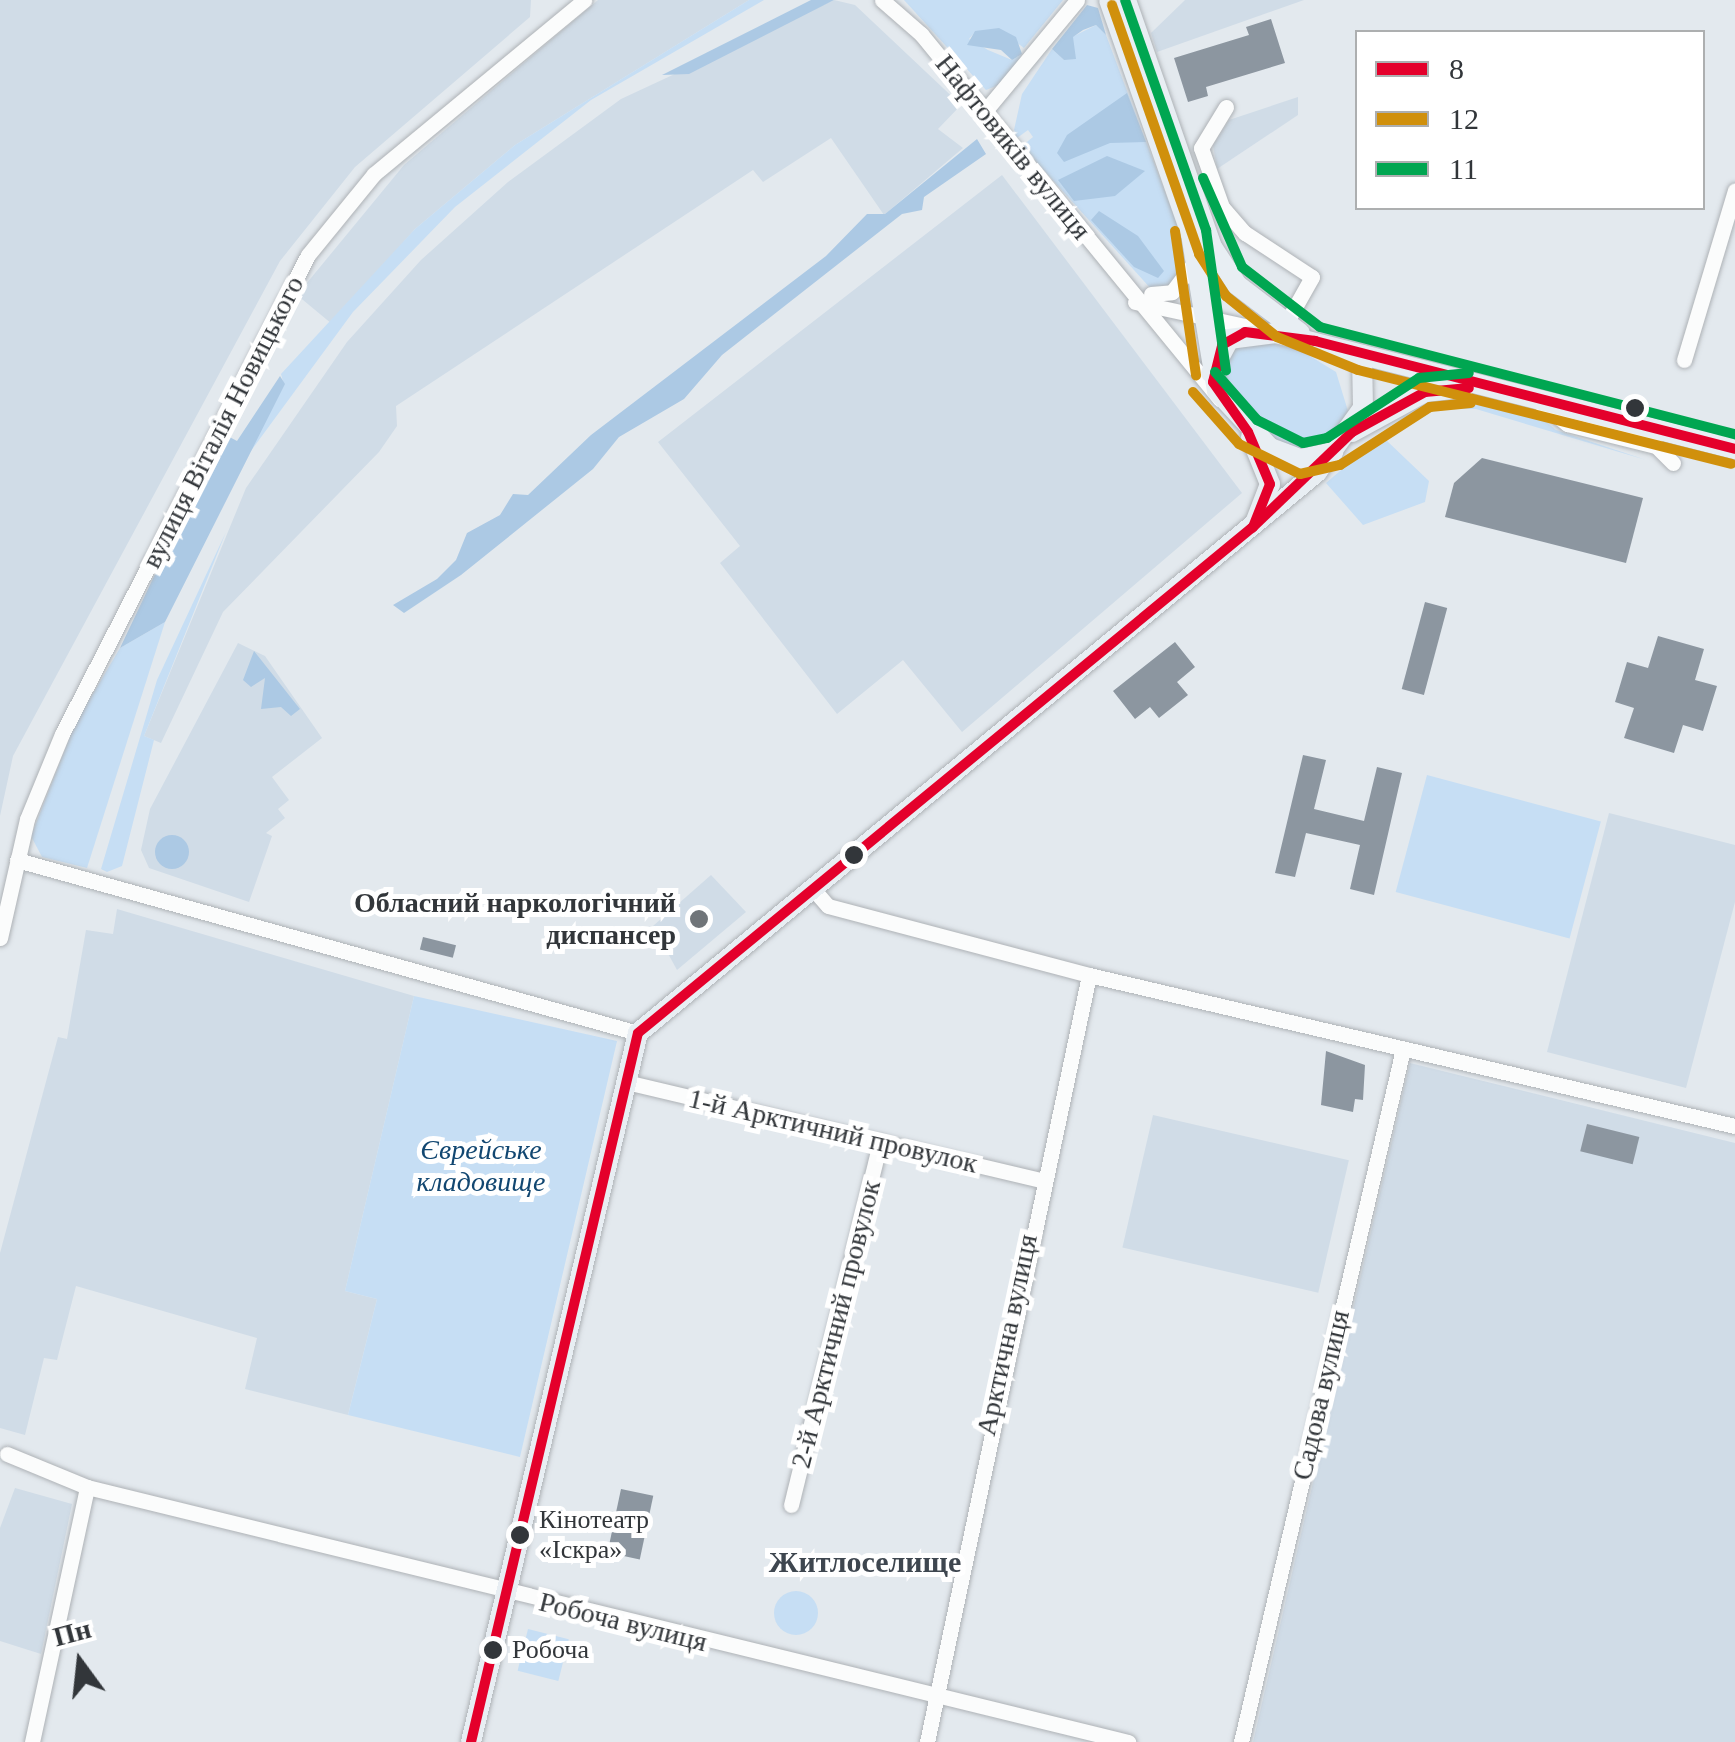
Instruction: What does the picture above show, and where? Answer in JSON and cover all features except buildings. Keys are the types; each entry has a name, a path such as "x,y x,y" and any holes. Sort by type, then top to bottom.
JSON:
{"main road":[{"path":"1109,0 1197,256 1210,374 1226,406 1248,432 1285,456 1334,452"},
{"path":"1126,0 1212,247 1230,276 1280,329 1362,355 1735,449"},
{"path":"1210,374 1230,339 1280,329"},
{"path":"1352,432 1366,390 1362,355"},
{"path":"471,1742 638,1033 1253,527 1352,432 1425,392 1490,388"},
{"path":"1248,432 1270,484 1253,527"}],"street":[{"name":"вулиця Віталія Новицького","path":"0,938 17,860 62,734 324,231 374,174 584,0"},
{"name":"Нафтовиків вулиця","path":"882,0 986,111 1104,258 1146,299 1226,406"},
{"path":"986,111 1077,0"},
{"path":"1146,299 1280,329 1312,277 1245,233 1222,207 1201,148 1226,106"},
{"path":"1684,360 1735,190"},
{"path":"1146,299 1172,292 1197,256"},
{"path":"1536,399 1567,424 1656,446 1673,463"},
{"path":"17,860 638,1033"},
{"path":"814,890 828,906 1089,975 1735,1126"},
{"name":"Арктична вулиця","path":"927,1742 1040,1180 1089,975"},
{"name":"Садова вулиця","path":"1241,1742 1404,1049"},
{"name":"1-й Арктичний провулок","path":"626,1082 1040,1180"},
{"name":"2-й Арктичний провулок","path":"791,1506 880,1142"},
{"name":"Робоча вулиця","path":"7,1454 87,1487 505,1593 1128,1742"},
{"path":"32,1742 87,1487"}],"shaded area":[{"path":"0,0 531,0 530,17 355,167 280,261 13,756 0,816"},
{"path":"598,0 749,0 515,145 415,229 332,324 297,295 404,165"},
{"path":"811,0 834,0 689,74 662,75"},
{"path":"834,0 855,5 961,105 938,129 963,148 884,215 831,138 763,182 753,170 396,406 397,426 379,452 223,612 161,743 144,736 246,488 347,342 421,260 508,182 621,99"},
{"path":"1185,0 1304,0 1157,52 1151,33"},
{"path":"1087,5 1098,8 1106,35 1096,25 1083,30 1073,37 1076,59 1064,60 1052,49"},
{"path":"999,28 1016,37 1022,54 1012,60 1001,50 967,45 975,31"},
{"path":"1127,93 1146,142 1110,143 1064,162 1057,153 1067,135"},
{"path":"1298,97 1298,115 1217,169 1213,145 1229,120"},
{"path":"977,139 986,154 924,197 922,210 902,214 722,355 684,399 619,437 593,469 461,575 404,613 393,605 437,579 456,560 467,533 500,515 513,494 528,495 591,435 826,256 867,214 885,214"},
{"path":"1107,156 1145,171 1115,196 1074,201 1058,180"},
{"path":"1002,175 1242,493 962,732 903,660 837,714 720,563 740,546 658,442"},
{"path":"1099,211 1138,236 1164,271 1158,278 1134,267 1091,220"},
{"path":"280,376 285,384 165,622 120,648 222,433 237,441"},
{"path":"238,643 265,656 322,738 272,777 289,800 278,809 285,818 266,833 272,836 249,902 149,868 141,850 150,809"},
{"path":"254,651 300,709 291,716 281,707 261,709 265,678 251,687 243,680"},
{"path":"1609,813 1735,845 1735,902 1686,1088 1547,1052"},
{"path":"172,835 184,840 189,852 184,864 172,869 160,864 155,852 160,840"},
{"name":"Обласний наркологічний диспансер","path":"711,875 746,912 677,970 653,926"},
{"path":"117,909 414,996 345,1291 377,1299 348,1415 245,1389 257,1338 76,1286 57,1360 44,1358 25,1435 0,1428 0,1253 58,1037 67,1039 86,930 113,934"},
{"path":"1410,1063 1735,1143 1735,1742 1253,1742"},
{"path":"1153,1115 1349,1160 1318,1293 1122,1248"},
{"path":"15,1488 72,1504 41,1654 0,1641 0,1528"}],"green space":[{"path":"749,0 764,0 591,100 455,207 353,312 242,463 284,385 281,374 415,229 515,145"},
{"path":"904,0 1063,0 1024,48 999,29 975,32 969,39 1012,60 1022,54 1004,83 986,90"},
{"path":"1096,25 1106,35 1186,248 1173,284 1152,290 1022,146 1033,137 1028,130 1017,138 1014,130 1022,94 1052,49 1064,60 1072,37"},
{"path":"1248,338 1300,350 1336,372 1348,411 1332,438 1303,451 1270,443 1219,378 1236,340"},
{"path":"1454,400 1542,418 1556,430 1646,460 1476,409 1436,409 1386,440 1429,481 1425,502 1363,525 1326,483 1404,416"},
{"path":"226,532 144,736 154,740 122,866 107,872 101,869 157,680"},
{"path":"165,622 87,868 42,857 31,836 75,724 120,648"},
{"path":"1427,775 1601,822 1570,938 1396,892"},
{"name":"Єврейське кладовище","path":"414,996 617,1041 520,1457 348,1415 377,1299 345,1291"},
{"path":"796,1591 812,1597 818,1613 812,1629 796,1635 780,1629 774,1613 780,1597"},
{"path":"528,1629 569,1639 558,1681 518,1671"}],"transit line":[{"name":"11","path":"1125,0 1206,230 1226,371"},
{"name":"12","path":"1112,5 1199,254 1226,296 1277,337 1358,370 1731,464"},
{"name":"11","path":"1203,178 1242,267 1320,327 1735,434"},
{"name":"12","path":"1175,231 1196,375"},
{"name":"8","path":"471,1742 638,1033 1253,527 1270,484 1248,432 1213,382 1222,345 1245,332 1315,341 1735,449"},
{"name":"11","path":"1215,372 1257,420 1303,443 1327,438 1419,378 1469,373"},
{"name":"8","path":"1252,528 1352,432 1425,392 1469,388"},
{"name":"12","path":"1193,392 1239,444 1300,474 1340,465 1430,407 1471,403"}],"place":[{"name":"Обласний наркологічний диспансер","path":"699,919"},
{"name":"Кінотеатр «Іскра»","path":"520,1535"},
{"name":"Робоча","path":"493,1650"}],"district":[{"name":"Житлоселище","path":"865,1562"}]}
